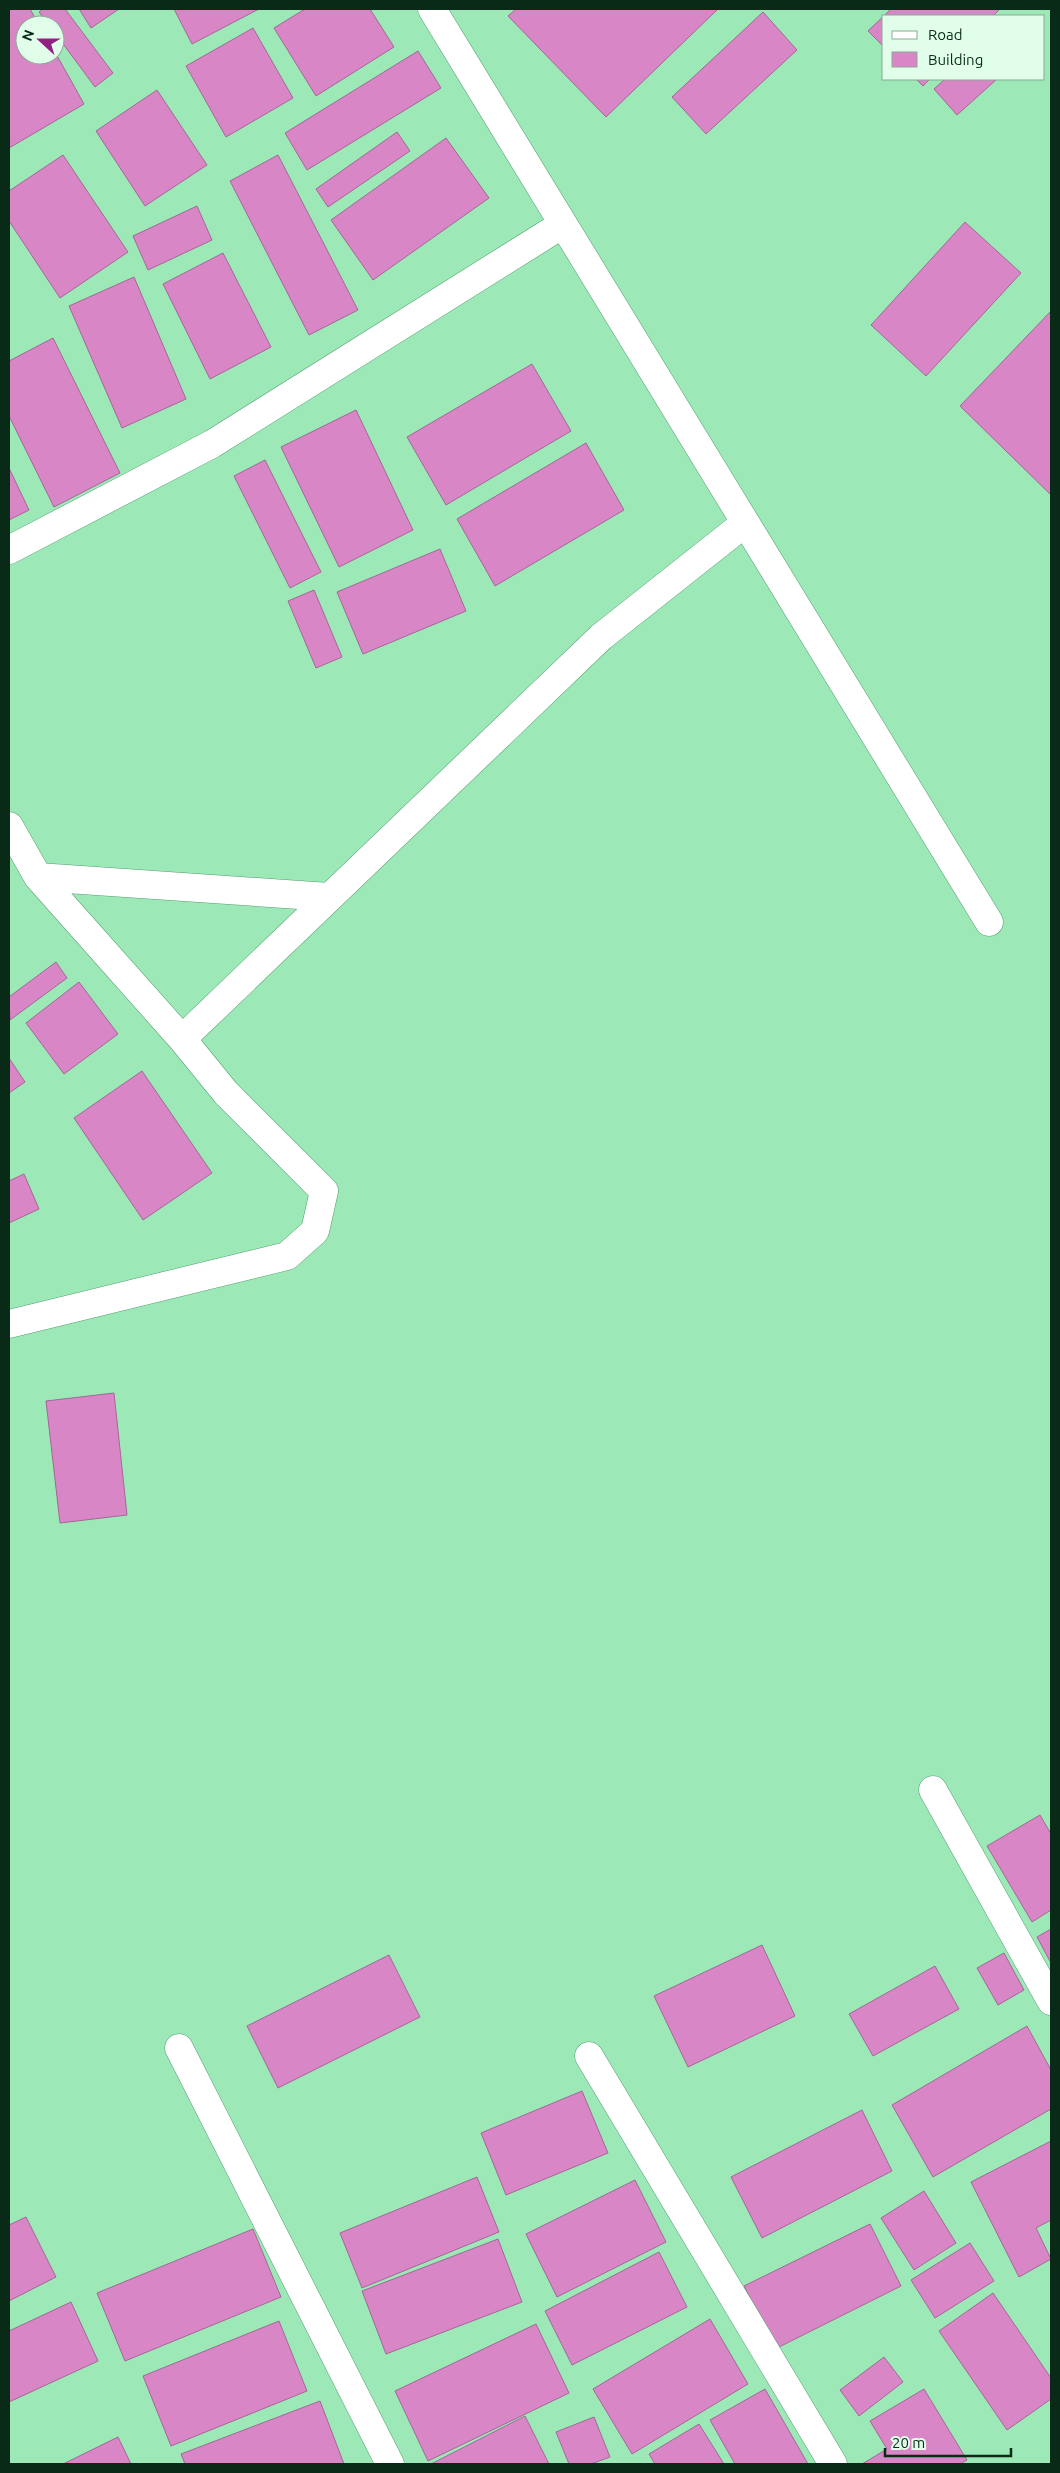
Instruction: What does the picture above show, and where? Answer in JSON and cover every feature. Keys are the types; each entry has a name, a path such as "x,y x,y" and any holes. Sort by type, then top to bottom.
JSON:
{"street":[{"path":"432,9 989,922"},
{"path":"9,550 212,444 563,224"},
{"path":"182,1039 601,637 745,522"},
{"path":"9,826 38,877 182,1039 226,1093 324,1191 315,1231 287,1256 9,1324"},
{"path":"38,877 329,897"},
{"path":"933,1790 1051,2001"},
{"path":"179,2048 390,2464"},
{"path":"589,2056 833,2464"}],"building":[{"path":"9,9 30,9 33,15 15,15 15,65 62,65 84,104 9,148"},
{"path":"43,9 65,9 113,73 95,87 65,46 65,15 41,15 39,12"},
{"path":"79,9 119,9 91,28"},
{"path":"174,9 259,9 192,44"},
{"path":"305,9 370,9 394,47 316,96 274,28"},
{"path":"516,9 718,9 606,117 508,16"},
{"path":"891,9 1000,9 994,15 885,15"},
{"path":"763,12 797,50 706,134 672,97"},
{"path":"882,18 882,45 868,31"},
{"path":"253,28 293,98 226,137 186,66"},
{"path":"418,51 441,88 307,170 285,133"},
{"path":"917,80 929,80 923,86"},
{"path":"944,80 996,80 957,115 934,89"},
{"path":"157,90 207,165 145,206 96,131"},
{"path":"397,132 410,151 328,207 316,189"},
{"path":"446,138 489,198 373,280 331,220"},
{"path":"63,155 128,252 60,298 9,221 9,191"},
{"path":"278,155 358,310 309,335 230,181"},
{"path":"197,206 212,240 148,270 133,236"},
{"path":"965,222 1021,273 926,376 871,325"},
{"path":"223,253 271,347 210,379 163,284"},
{"path":"134,277 186,399 122,428 69,306"},
{"path":"1051,311 1051,495 960,406"},
{"path":"53,338 120,473 54,507 9,416 9,361"},
{"path":"532,364 571,431 446,505 407,437"},
{"path":"356,410 413,530 339,567 281,447"},
{"path":"586,443 624,510 495,586 457,519"},
{"path":"265,460 321,572 290,588 234,476"},
{"path":"9,468 29,510 9,520"},
{"path":"440,549 466,611 363,654 337,592"},
{"path":"314,590 342,657 316,668 288,601"},
{"path":"56,962 67,978 10,1020 9,997"},
{"path":"79,982 118,1034 64,1074 26,1023"},
{"path":"9,1058 25,1082 9,1093"},
{"path":"142,1071 212,1173 143,1220 74,1118"},
{"path":"24,1174 39,1209 9,1223 9,1181"},
{"path":"114,1393 127,1515 60,1523 46,1401"},
{"path":"1040,1815 1051,1834 1051,1910 1032,1922 987,1846"},
{"path":"1051,1929 1051,1963 1037,1937"},
{"path":"762,1945 795,2016 688,2067 654,1996"},
{"path":"1004,1953 1024,1990 998,2005 977,1968"},
{"path":"389,1955 420,2017 278,2088 247,2026"},
{"path":"935,1966 959,2009 873,2056 849,2014"},
{"path":"1027,2026 1051,2070 1051,2109 933,2177 892,2105"},
{"path":"582,2091 608,2153 506,2195 481,2133"},
{"path":"862,2110 892,2171 762,2238 731,2177"},
{"path":"1051,2141 1051,2220 1036,2228 1051,2259 1019,2277 971,2182"},
{"path":"477,2177 499,2232 362,2288 340,2233"},
{"path":"635,2180 666,2242 557,2297 526,2234"},
{"path":"924,2191 956,2243 914,2270 881,2218"},
{"path":"26,2217 56,2277 9,2301 9,2225"},
{"path":"870,2224 901,2286 775,2349 744,2286"},
{"path":"253,2229 281,2297 125,2361 97,2293"},
{"path":"498,2239 522,2302 386,2354 362,2291"},
{"path":"970,2243 994,2281 935,2318 911,2280"},
{"path":"659,2252 687,2307 572,2365 545,2311"},
{"path":"993,2293 1051,2378 1051,2399 1007,2430 939,2331"},
{"path":"71,2302 98,2361 9,2402 9,2331"},
{"path":"710,2319 748,2384 632,2454 593,2389"},
{"path":"279,2321 307,2391 171,2446 143,2376"},
{"path":"536,2324 569,2393 428,2461 395,2391"},
{"path":"884,2357 903,2382 859,2416 840,2390"},
{"path":"765,2389 808,2464 735,2464 710,2420"},
{"path":"924,2389 967,2460 960,2464 862,2464 887,2449 870,2421"},
{"path":"320,2401 344,2464 185,2464 181,2454"},
{"path":"525,2416 549,2464 431,2464"},
{"path":"594,2417 610,2457 591,2464 569,2464 556,2432"},
{"path":"699,2424 724,2464 655,2464 649,2454"},
{"path":"118,2437 131,2464 63,2464"}]}
